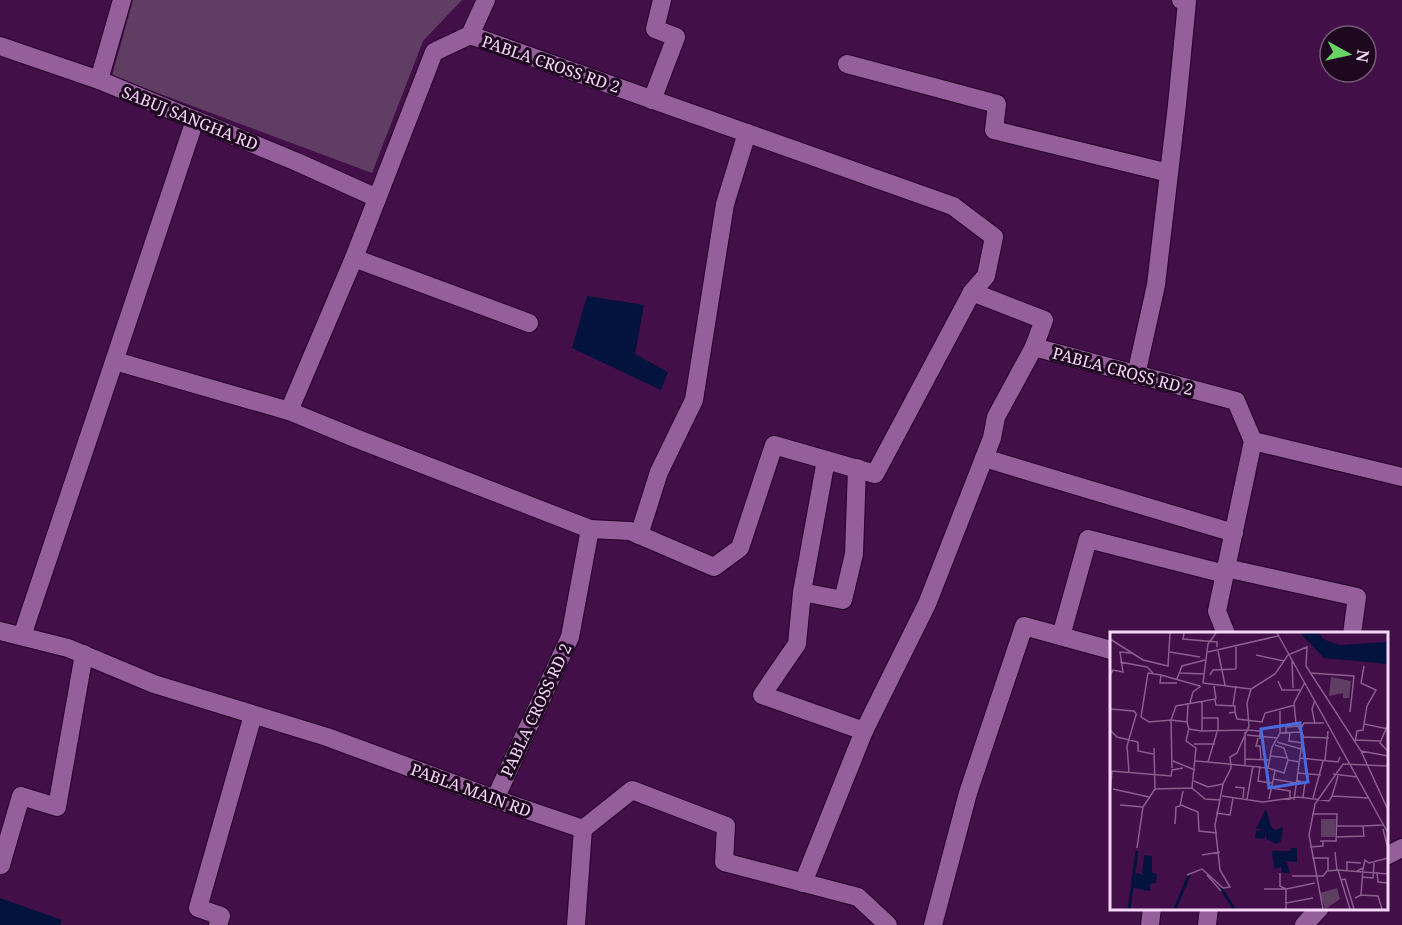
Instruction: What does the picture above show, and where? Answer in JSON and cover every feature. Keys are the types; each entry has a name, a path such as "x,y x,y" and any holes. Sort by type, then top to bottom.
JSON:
{"street":[{"path":"99,80 122,0"},
{"path":"470,35 486,0"},
{"path":"652,100 676,37 655,29 662,0"},
{"path":"1136,375 1156,285 1187,2 1181,0"},
{"name":"PABLA CROSS RD 2","path":"290,411 354,258 434,52 470,35 953,206 994,237 986,276 972,292 1044,320 1034,347 1236,401 1252,441"},
{"name":"SABUJ SANGHA RD","path":"0,46 99,80 297,162 377,198"},
{"path":"847,64 997,104 994,130 1169,173"},
{"path":"22,636 195,120"},
{"path":"639,535 659,472 694,400 725,204 747,133"},
{"path":"354,258 529,324"},
{"path":"115,361 290,411 590,529 630,531 714,567 740,548 774,445 875,474 972,292"},
{"path":"803,883 864,731 927,604 992,438 996,417 1034,347"},
{"path":"1225,632 1217,611 1252,441 1402,477"},
{"path":"984,458 1234,533"},
{"path":"826,460 802,592 797,644 762,694 864,731"},
{"path":"802,592 843,600 854,554 857,468"},
{"name":"PABLA CROSS RD 2","path":"495,799 570,637 590,529"},
{"path":"1061,636 1088,539 1226,571 1358,597 1352,632"},
{"path":"933,925 968,793 1024,626 1110,650"},
{"name":"PABLA MAIN RD","path":"0,631 68,648 153,684 327,737 583,829"},
{"path":"0,865 21,796 57,807 84,654"},
{"path":"218,925 221,916 198,908 253,715"},
{"path":"576,925 583,829 632,790 726,826 724,862 858,897 888,925"},
{"path":"1387,856 1402,848"},
{"path":"1150,925 1152,910"},
{"path":"1207,925 1209,910"},
{"path":"1304,925 1319,910"}],"shaded area":[{"path":"133,0 462,0 423,41 372,173 112,76"}],"water":[{"path":"587,296 644,305 635,354 668,372 661,390 572,348"},
{"path":"0,898 62,920 60,925 0,925"}]}
